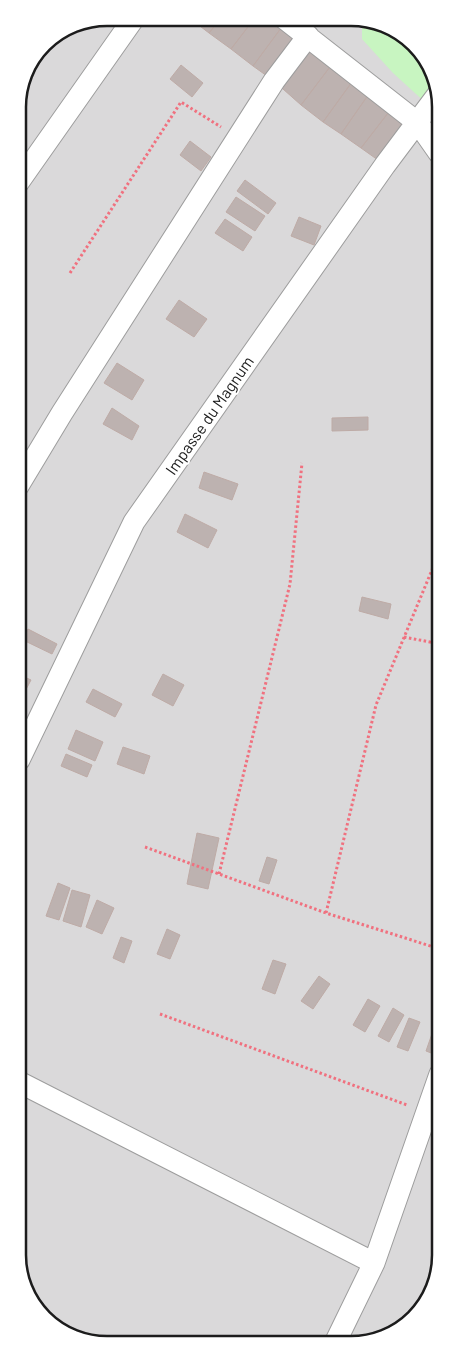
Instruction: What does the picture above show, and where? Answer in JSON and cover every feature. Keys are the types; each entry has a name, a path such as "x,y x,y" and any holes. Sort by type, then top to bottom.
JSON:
{"street":[{"path":"26,172 128,26"},
{"path":"294,26 418,123 432,143"},
{"path":"26,473 274,81 308,36"},
{"name":"Impasse du Magnum","path":"26,744 134,522 385,165 432,104"},
{"path":"26,1086 374,1263"},
{"path":"338,1336 374,1263 432,1097"}],"path":[{"path":"70,273 181,102 238,138"},
{"path":"219,874 290,584 302,463"},
{"path":"326,913 376,705 432,569"},
{"path":"404,637 432,642"},
{"path":"144,847 326,913 432,946"},
{"path":"160,1014 427,1112"}],"shaded area":[{"path":"351,26 366,28 387,35 408,50 421,67 430,92 432,107 432,1260 426,1286 412,1308 391,1325 366,1334 351,1336 107,1336 92,1334 71,1327 50,1312 35,1291 28,1270 26,1255 26,102 29,86 35,71 54,46 67,37 97,27"}],"green space":[{"path":"362,27 366,28 387,35 408,50 421,67 427,81 432,109 393,73 362,39"}],"building":[{"path":"200,26 215,26 209,33"},
{"path":"215,26 249,26 231,49 209,33"},
{"path":"249,26 283,26 253,66 231,49"},
{"path":"283,26 295,26 308,36 274,81 253,66"},
{"path":"308,36 336,59 301,105 274,81"},
{"path":"336,59 357,75 323,122 301,105"},
{"path":"181,65 203,83 192,97 170,79"},
{"path":"357,75 373,88 341,134 323,122"},
{"path":"373,88 395,104 361,148 341,134"},
{"path":"395,104 418,123 385,165 361,148"},
{"path":"190,141 211,157 201,171 180,155"},
{"path":"245,180 276,203 268,214 237,191"},
{"path":"236,197 265,216 255,231 226,212"},
{"path":"299,217 321,226 314,245 291,236"},
{"path":"225,219 252,237 243,251 215,233"},
{"path":"179,300 207,319 194,337 166,319"},
{"path":"117,363 144,380 132,400 104,383"},
{"path":"112,408 139,426 132,440 103,424"},
{"path":"368,417 368,430 332,431 332,418"},
{"path":"204,472 238,484 232,500 199,488"},
{"path":"185,514 217,530 208,548 177,532"},
{"path":"362,597 391,604 388,619 359,611"},
{"path":"28,629 57,644 52,654 26,641"},
{"path":"163,674 184,685 173,706 152,695"},
{"path":"26,678 31,680 26,689"},
{"path":"93,689 122,704 115,717 86,702"},
{"path":"76,730 103,742 95,761 68,749"},
{"path":"123,747 150,756 144,774 117,764"},
{"path":"66,754 92,765 87,777 61,766"},
{"path":"197,833 219,838 208,889 187,884"},
{"path":"267,857 277,860 269,884 259,881"},
{"path":"58,883 70,888 59,920 46,916"},
{"path":"72,890 90,895 81,927 63,921"},
{"path":"97,900 114,908 102,934 86,927"},
{"path":"167,929 180,935 170,959 157,954"},
{"path":"121,937 132,941 124,963 113,958"},
{"path":"273,960 286,964 275,994 262,989"},
{"path":"319,976 330,984 313,1009 301,1001"},
{"path":"368,999 380,1006 365,1032 353,1025"},
{"path":"393,1008 404,1015 389,1042 378,1036"},
{"path":"409,1018 420,1022 408,1051 397,1047"},
{"path":"432,1034 432,1053 426,1051"}]}
